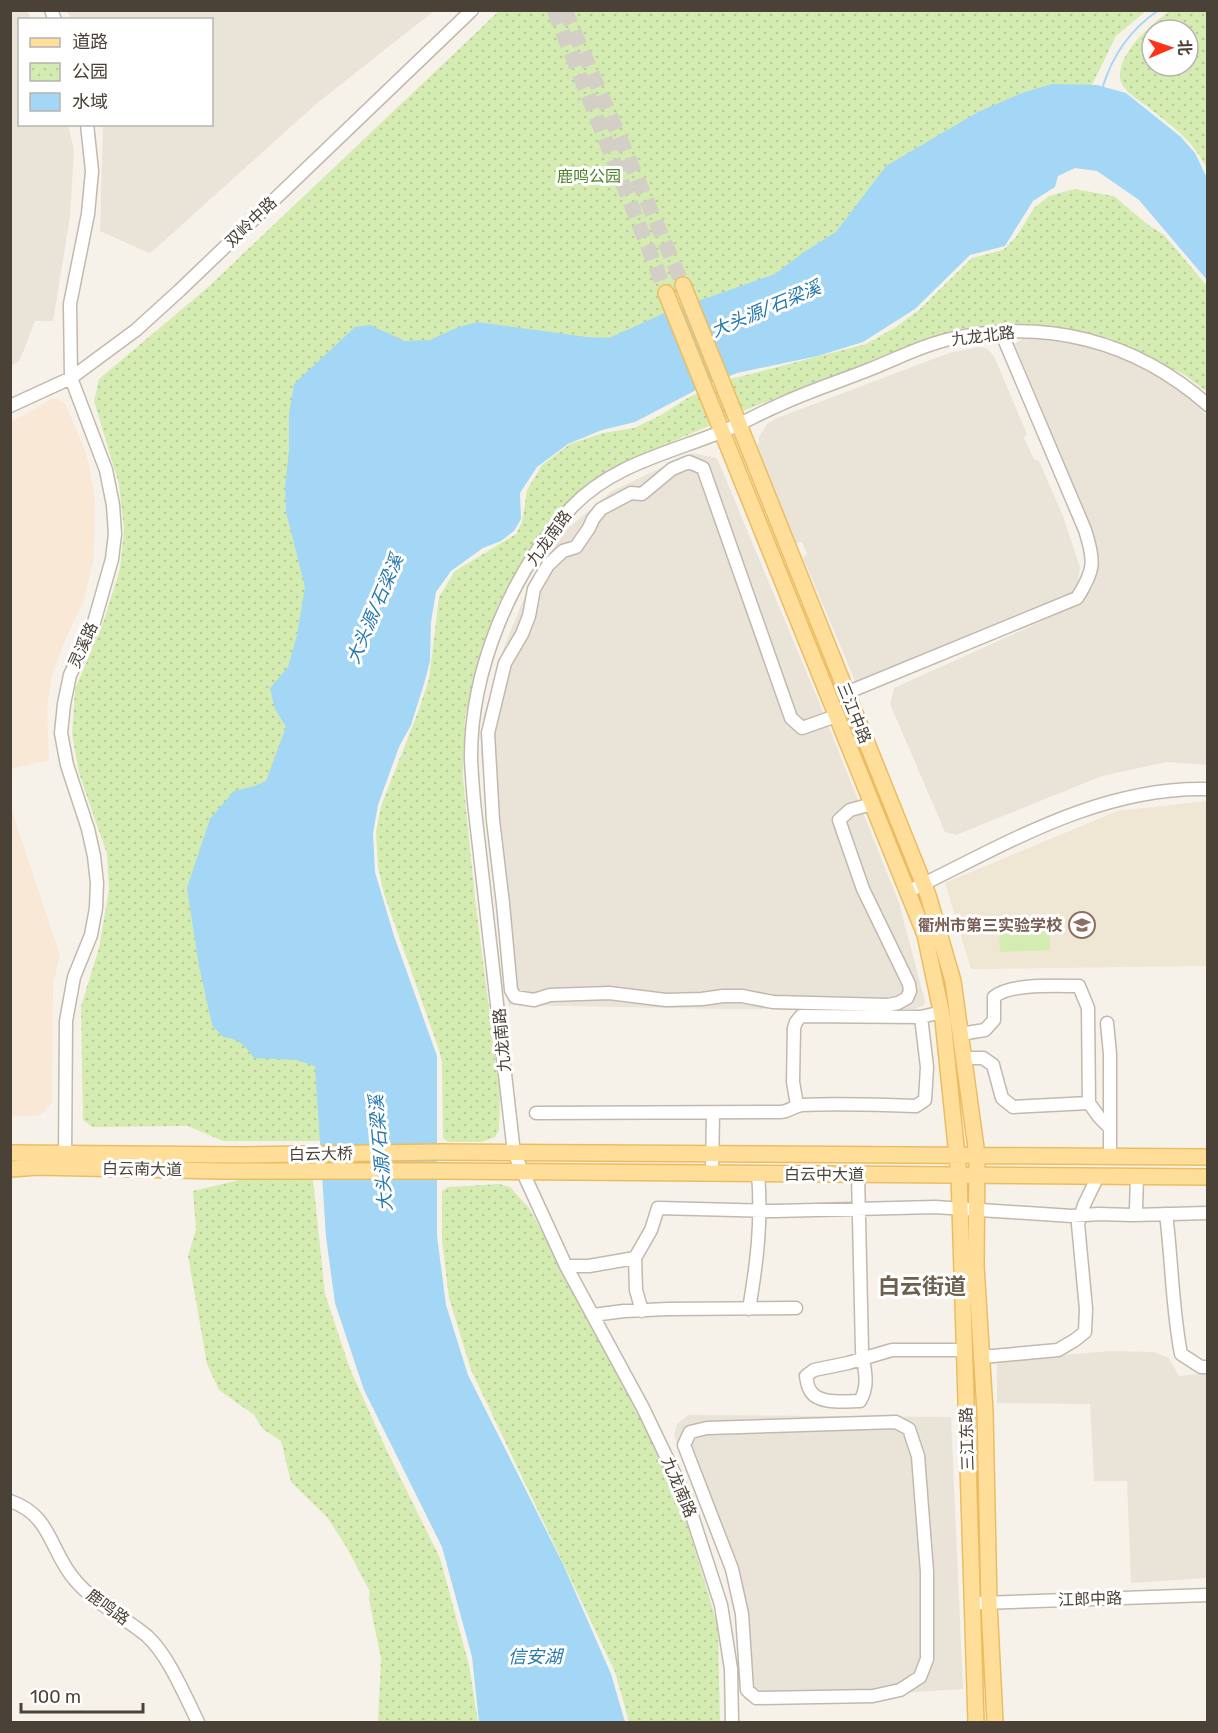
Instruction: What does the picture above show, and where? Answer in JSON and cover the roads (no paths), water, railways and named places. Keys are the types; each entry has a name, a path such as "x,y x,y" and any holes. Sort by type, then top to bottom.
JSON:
{"main road":[{"name":"三江中路","path":"682,285 923,884 953,981 977,1155"},
{"name":"三江中路","path":"666,293 925,935 942,1012 956,1155"},
{"name":"白云中大道","path":"441,1152 1208,1157"},
{"name":"白云大桥","path":"273,1162 441,1152"},
{"name":"白云南大道","path":"10,1153 65,1160 273,1162"},
{"name":"三江东路","path":"956,1155 959,1175 976,1722"},
{"name":"三江东路","path":"977,1155 976,1266 985,1412 989,1603 995,1722"},
{"name":"白云南大道","path":"10,1169 65,1160"},
{"name":"白云大桥","path":"273,1162 441,1171"},
{"name":"白云中大道","path":"441,1171 1208,1177"}],"street":[{"name":"双岭中路","path":"10,406 71,378 136,330 472,10"},
{"name":"灵溪路","path":"65,1160 66,1021 74,977 91,935 96,909 97,883 88,829 67,765 61,733 70,675 93,626 104,592 115,534 113,505 106,470 71,378 70,304 88,214 92,171 87,126"},
{"name":"九龙北路","path":"722,432 778,405 947,340 984,333 1028,330 1083,337 1121,349 1187,386 1208,405"},
{"path":"846,693 1077,598 1087,582 1092,564 1092,553 1085,531 1001,332"},
{"name":"九龙南路","path":"722,432 651,458 609,477 573,506 539,546 512,596 488,651 476,711 471,758 514,1153 566,1266 643,1408 685,1496 721,1605 731,1669 732,1722"},
{"path":"836,716 802,728 791,718 703,468 689,462 672,469 642,494 631,493 601,509 576,547 563,551 548,565 534,589 529,616 506,663 488,733 493,820 511,990 515,998 534,1000 550,995 609,993 666,1000 742,996 773,1002 880,1005 898,1003 907,998 910,991 909,984 863,889 839,819 850,810 872,804"},
{"path":"907,892 1023,834 1107,801 1162,792 1208,789"},
{"path":"487,906 503,904"},
{"path":"960,1034 985,1030 994,1020 994,997 999,992 1079,986 1088,1008 1089,1103 1099,1118 1110,1128"},
{"path":"797,1106 793,1082 794,1028 801,1016 921,1017 942,1012"},
{"path":"536,1113 787,1112 797,1106 826,1104 921,1105 925,1100 927,1067 921,1017"},
{"path":"1107,1023 1110,1065 1110,1156"},
{"path":"963,1058 983,1058 993,1065 1002,1098 1013,1107 1089,1103"},
{"path":"712,1173 713,1113"},
{"path":"749,1309 758,1255 761,1211 758,1173"},
{"path":"858,1174 863,1358 867,1389 860,1401 826,1400 814,1396 809,1390 806,1376 814,1370 848,1364 863,1358 892,1350 964,1350"},
{"path":"982,1357 1058,1350 1085,1332 1086,1309 1078,1224 1098,1176"},
{"path":"1134,1215 1137,1176"},
{"path":"642,1311 636,1290 635,1258 651,1230 658,1208 761,1211 960,1208 1080,1216 1208,1213"},
{"path":"1166,1214 1171,1251 1174,1322 1181,1354 1201,1367 1208,1367"},
{"path":"566,1266 589,1266 635,1258"},
{"path":"593,1315 624,1311 796,1308"},
{"path":"896,1422 909,1430 918,1456 927,1572 927,1659 920,1677 900,1690 873,1696 756,1698 747,1690 742,1614 732,1569 684,1445 690,1432 707,1428 896,1422"},
{"name":"鹿鸣路","path":"10,1501 32,1512 45,1526 69,1573 81,1587 96,1601 149,1638 162,1654 198,1722"},
{"path":"709,1567 732,1569"},
{"name":"江郎中路","path":"972,1602 1208,1595"}],"water":[{"path":"1052,84 1097,85 1126,93 1181,137 1195,153 1207,178 1207,280 1139,200 1097,171 1075,168 1058,176 1055,187 1033,201 1005,246 970,255 915,309 863,342 818,356 737,373 700,388 635,422 602,430 568,444 537,467 520,493 521,519 514,531 501,541 483,548 451,571 436,592 431,622 430,661 424,684 411,725 399,747 378,805 373,833 375,872 394,936 437,1056 437,1236 446,1305 468,1375 563,1564 611,1674 625,1722 479,1722 472,1657 442,1547 364,1390 335,1303 326,1237 315,1066 296,1060 254,1058 241,1043 223,1037 212,1025 199,966 187,888 210,819 234,791 266,781 286,727 275,709 270,688 288,667 297,635 305,587 286,512 289,414 294,384 355,327 370,325 405,341 430,340 456,328 477,322 609,338 667,312 775,274 836,232 886,166 978,112 1022,93"}],"waterway":[{"path":"1102,89 1111,65 1123,44 1139,26 1159,10"}],"tunnel":[{"path":"554,10 666,293"},
{"path":"565,10 683,285"}],"place":[{"name":"衢州市第三实验学校","path":"1082,925"}],"district":[{"name":"白云街道","path":"922,1286"}],"park label":[{"name":"鹿鸣公园","path":"589,176"}],"water label":[{"name":"大头源/石梁溪","path":"766,309"},
{"name":"大头源/石梁溪","path":"375,609"},
{"name":"大头源/石梁溪","path":"381,1153"},
{"name":"信安湖","path":"535,1657"}]}
